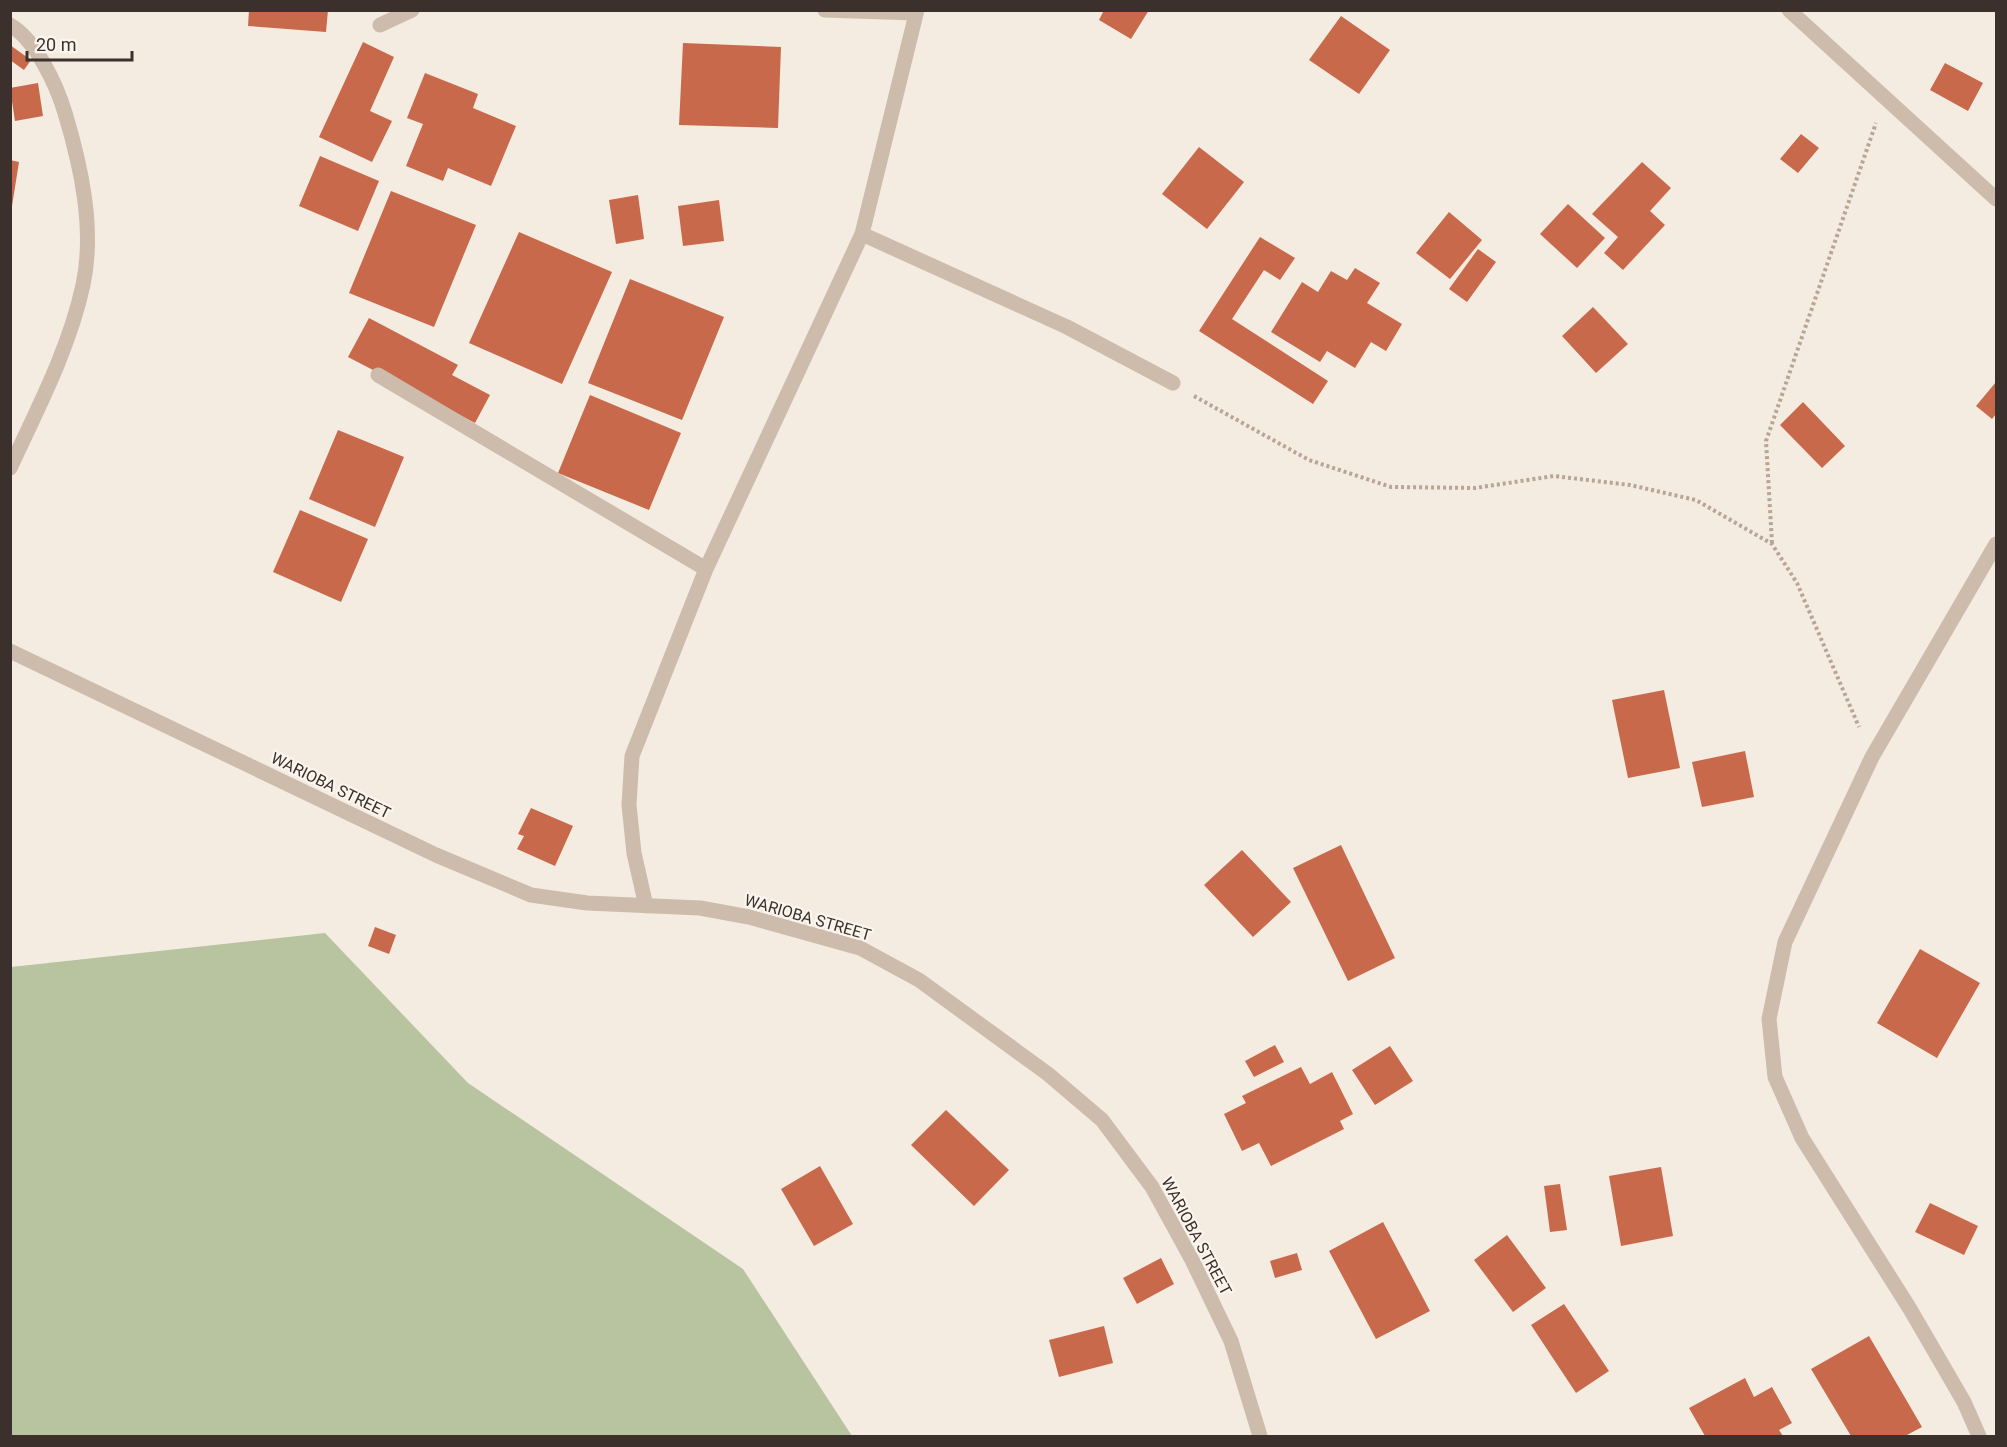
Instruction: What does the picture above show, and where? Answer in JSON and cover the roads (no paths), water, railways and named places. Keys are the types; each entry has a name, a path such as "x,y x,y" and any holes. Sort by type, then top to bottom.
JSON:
{"street":[{"path":"380,26 412,10"},
{"path":"646,906 634,853 629,805 632,756 706,569 862,234 916,12 825,10"},
{"path":"1789,10 1996,199"},
{"path":"10,25 38,55 58,90 79,158 87,234 84,283 71,328 58,364 10,468"},
{"path":"862,234 1067,327 1173,383"},
{"path":"378,375 706,569"},
{"path":"1979,1437 1964,1402 1910,1309 1802,1138 1775,1077 1769,1019 1785,942 1872,757 1996,544"},
{"name":"WARIOBA STREET","path":"10,651 436,855 531,895 587,903 700,908 749,917 860,948 919,980 1048,1074 1102,1120 1152,1187 1192,1260 1231,1341 1260,1437"}]}
